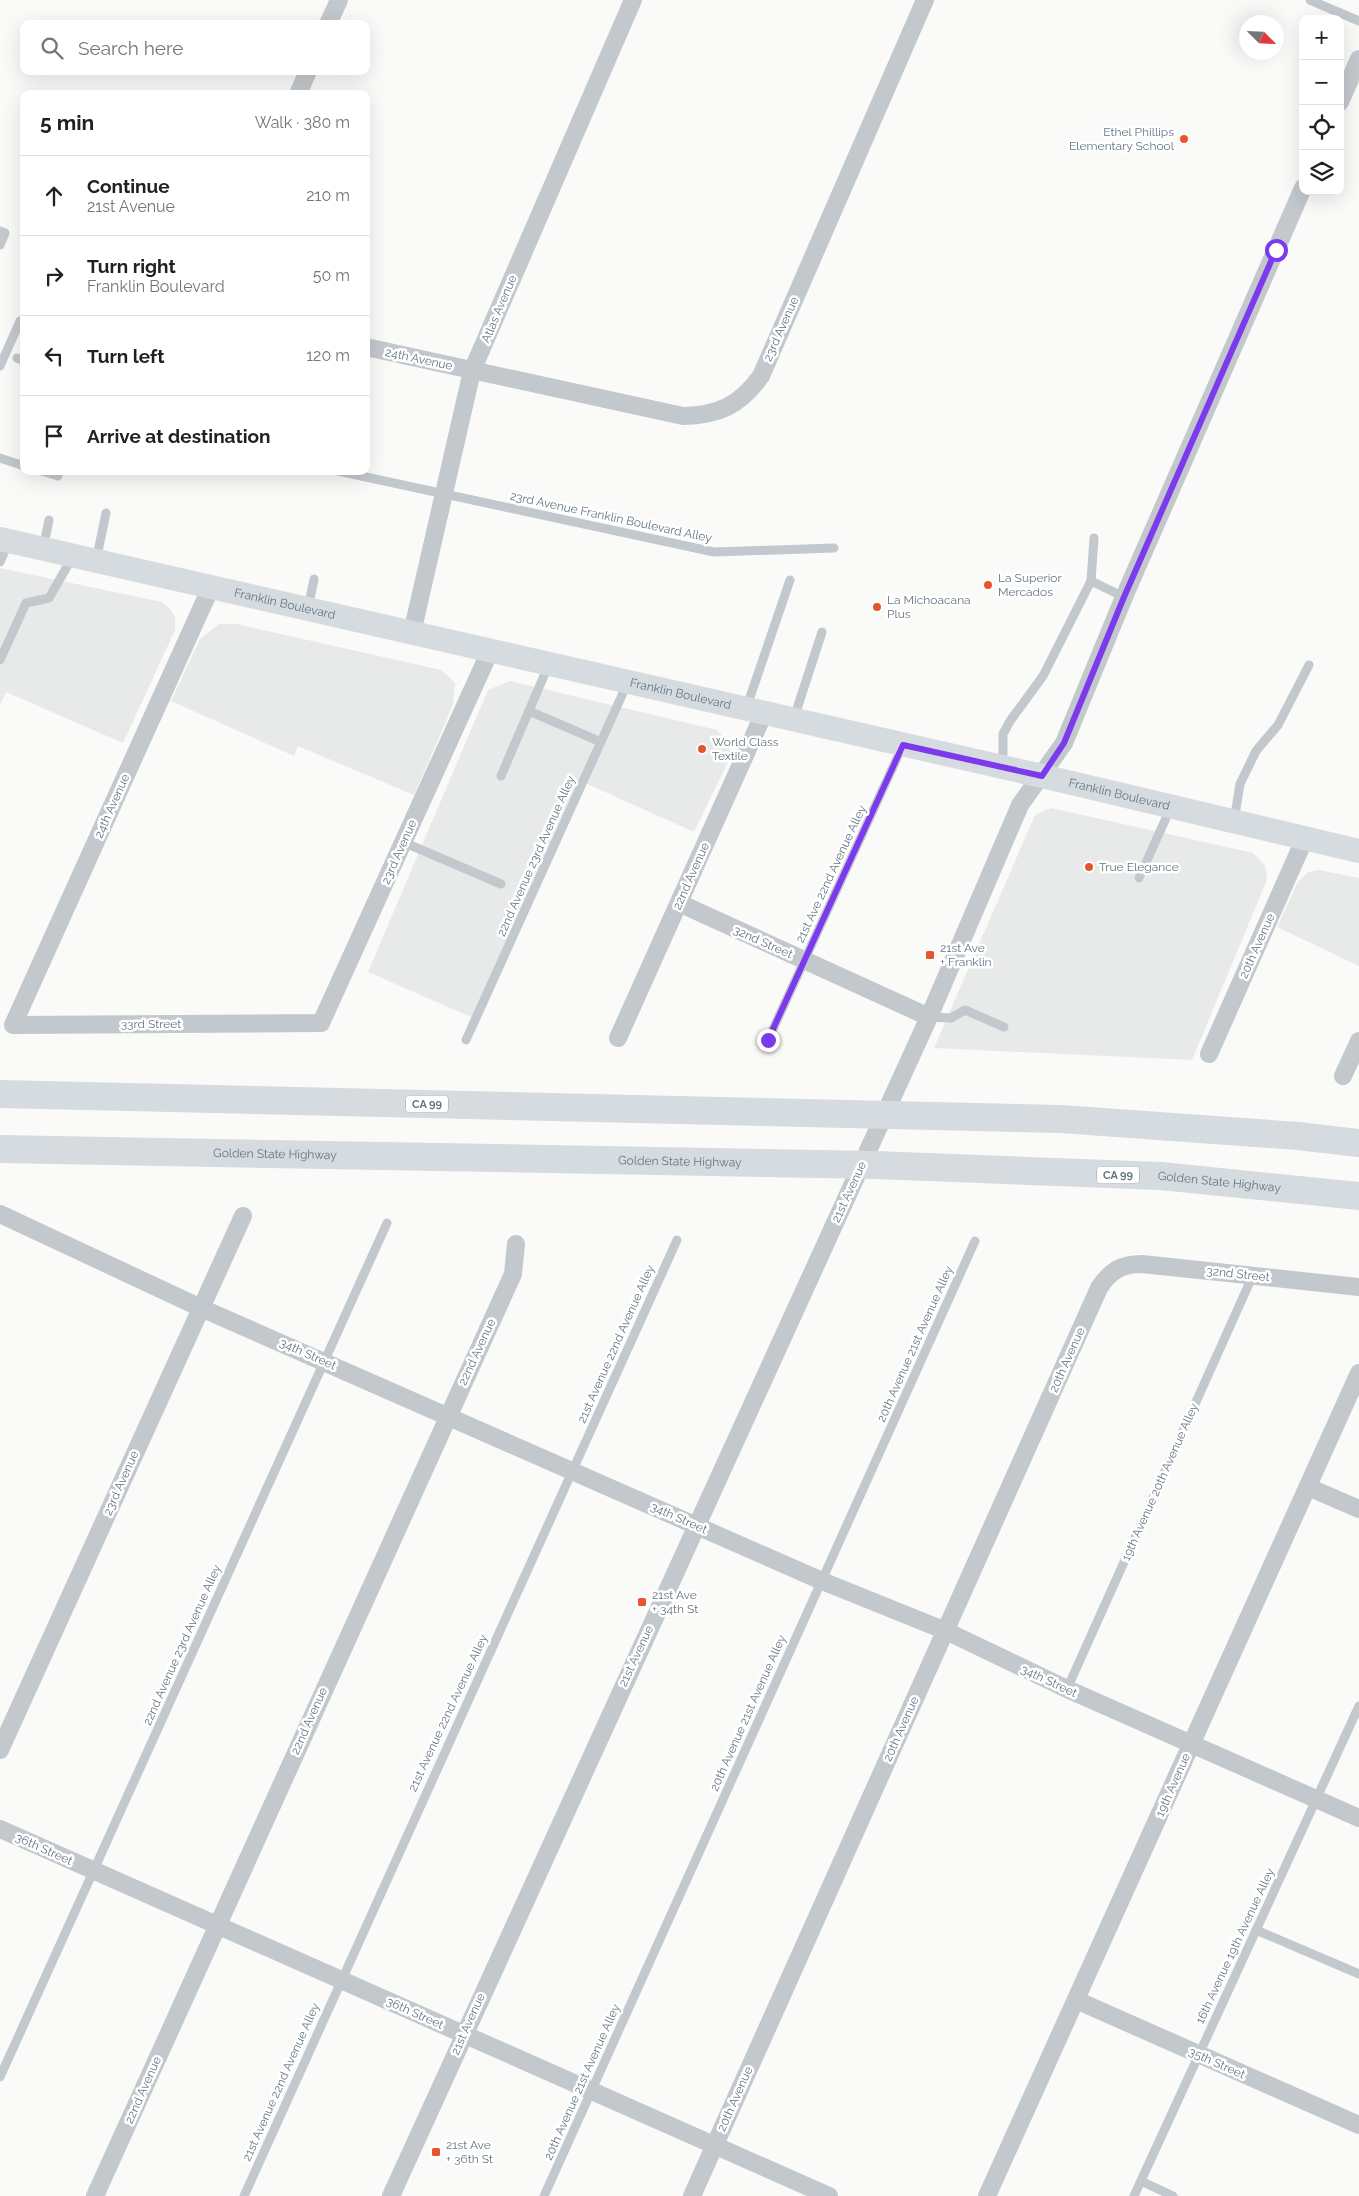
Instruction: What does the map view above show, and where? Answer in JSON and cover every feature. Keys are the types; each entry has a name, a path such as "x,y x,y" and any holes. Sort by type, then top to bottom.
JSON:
{"highway":[{"name":"CA 99","path":"0,1094 1061,1119 1298,1136 1359,1144"},
{"name":"Golden State Highway","path":"0,1149 833,1165 876,1164 1161,1176 1359,1196"}],"main road":[{"name":"Franklin Boulevard","path":"3,547 43,549 1003,767 1359,852"}],"street":[{"path":"330,20 339,0"},
{"name":"Atlas Avenue","path":"412,633 472,371 633,0"},
{"name":"23rd Avenue","path":"472,371 682,416 703,416 723,410 739,401 761,376 925,0"},
{"path":"1344,93 1359,59"},
{"path":"300,90 306,75"},
{"name":"21st Avenue","path":"391,2196 463,2034 929,1017 1020,805 1064,743 1124,597 1300,195"},
{"name":"24th Avenue","path":"370,348 472,371"},
{"name":"24th Avenue","path":"13,1025 211,587"},
{"name":"23rd Avenue","path":"288,1023 321,1023 490,651"},
{"name":"22nd Avenue","path":"618,1038 679,904 755,711"},
{"name":"20th Avenue","path":"1209,1054 1304,838"},
{"name":"32nd Street","path":"679,904 929,1017"},
{"name":"33rd Street","path":"13,1025 288,1023"},
{"path":"1343,1076 1359,1040"},
{"name":"34th Street","path":"0,1214 201,1308 822,1581 946,1631 1067,1689 1359,1818"},
{"name":"23rd Avenue","path":"0,1750 243,1216"},
{"name":"22nd Avenue","path":"95,2196 512,1274 516,1244"},
{"name":"32nd Street","path":"1118,1268 1129,1264 1142,1264 1359,1287"},
{"name":"20th Avenue","path":"692,2196 1100,1288 1107,1276 1118,1268"},
{"name":"19th Avenue","path":"987,2196 1359,1373"},
{"path":"1308,1486 1359,1509"},
{"name":"36th Street","path":"0,1830 829,2196"},
{"name":"35th Street","path":"1076,2000 1359,2125"}],"lane":[{"path":"1310,0 1359,21"},
{"path":"0,231 5,233 0,245"},
{"path":"0,366 20,321"},
{"path":"0,458 20,465"},
{"name":"23rd Avenue Franklin Boulevard Alley","path":"356,475 714,552 834,548"},
{"path":"96,561 106,513"},
{"path":"43,549 49,520"},
{"path":"1003,767 1003,734 1010,721 1043,676 1090,581 1094,538"},
{"path":"0,660 26,603 49,598 73,556"},
{"path":"308,610 314,579"},
{"path":"755,711 790,580"},
{"path":"1090,581 1124,597"},
{"path":"794,720 822,632"},
{"path":"501,776 549,664"},
{"path":"1234,822 1240,784 1256,751 1278,725 1309,665"},
{"name":"22nd Avenue 23rd Avenue Alley","path":"466,1040 628,682"},
{"path":"529,710 601,742"},
{"name":"21st Ave 22nd Avenue Alley","path":"768,1040 903,745"},
{"path":"1139,878 1171,807"},
{"path":"403,842 502,884"},
{"path":"929,1017 951,1018 965,1010 1004,1027"},
{"name":"22nd Avenue 23rd Avenue Alley","path":"0,2077 387,1223"},
{"name":"21st Avenue 22nd Avenue Alley","path":"244,2196 340,1980 677,1240"},
{"name":"20th Avenue 21st Avenue Alley","path":"544,2196 975,1241"},
{"name":"19th Avenue 20th Avenue Alley","path":"1067,1689 1253,1275"},
{"name":"16th Avenue 19th Avenue Alley","path":"1134,2196 1359,1706"},
{"path":"1256,1930 1359,1974"},
{"path":"1141,2182 1173,2196"}],"shaded area":[{"path":"0,568 162,602 171,610 175,618 175,630 123,743 6,692 0,705"},
{"path":"219,624 236,624 441,670 448,676 455,683 453,705 414,795 298,746 294,756 171,701 200,639"},
{"path":"510,681 717,730 729,743 730,758 694,832 585,783 478,1020 368,972 488,690"},
{"path":"1051,808 1253,853 1265,865 1267,880 1192,1060 934,1048 1035,815"},
{"path":"1319,870 1359,878 1359,966 1277,927 1298,882 1308,872"}],"place":[{"name":"Ethel Phillips Elementary School","path":"1184,139"},
{"name":"La Superior Mercados","path":"988,585"},
{"name":"La Michoacana Plus","path":"877,607"},
{"name":"World Class Textile","path":"702,749"},
{"name":"True Elegance","path":"1089,867"},
{"name":"21st Ave + Franklin","path":"930,955"},
{"name":"21st Ave + 34th St","path":"642,1602"},
{"name":"21st Ave + 36th St","path":"436,2152"}],"route":[{"path":"768,1040 903,745 1042,776 1064,743 1124,597 1276,250"}]}
